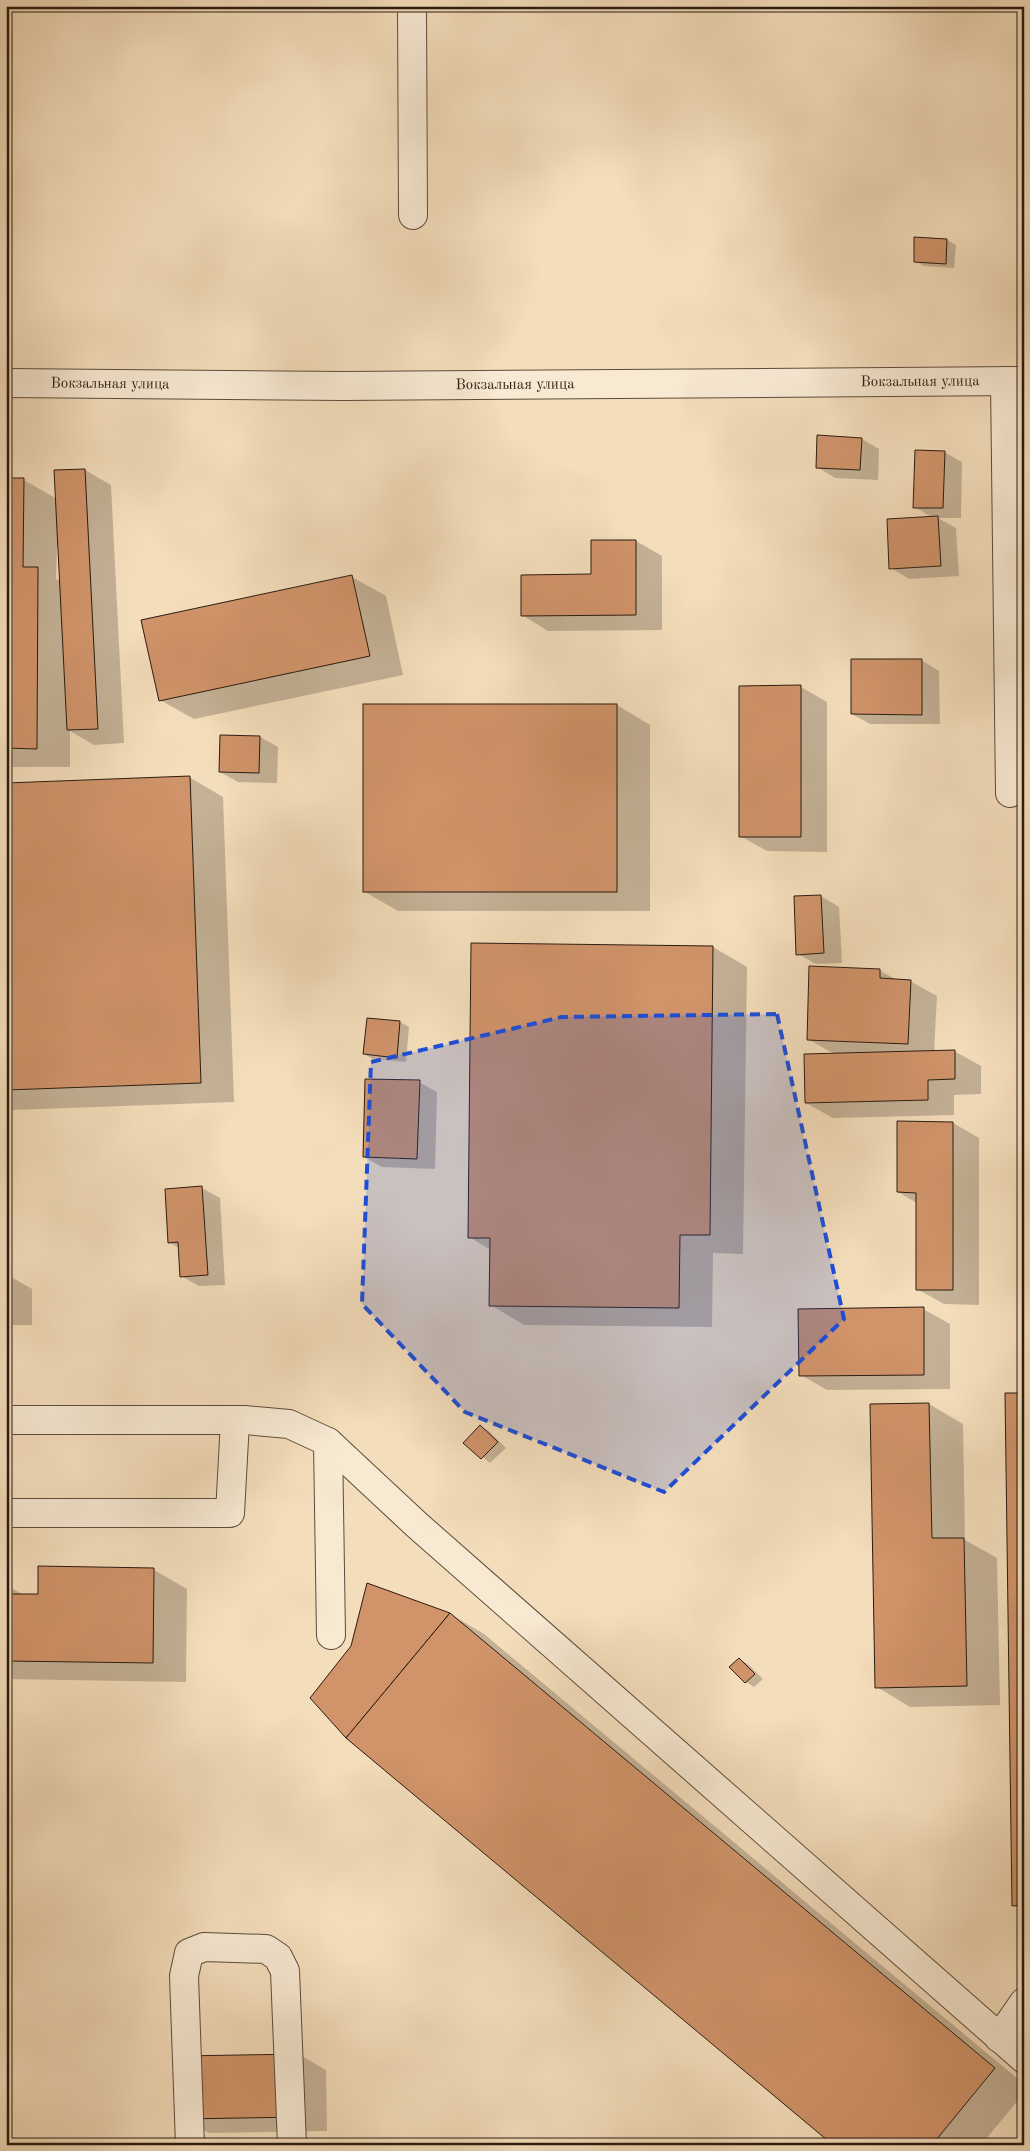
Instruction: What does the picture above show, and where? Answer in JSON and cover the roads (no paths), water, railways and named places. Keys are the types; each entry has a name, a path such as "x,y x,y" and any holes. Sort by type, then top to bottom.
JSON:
{"street":[{"path":"412,6 413,216"},
{"path":"1010,793 1014,381"},
{"name":"Вокзальная улица","path":"6,383 343,386 1014,381"},
{"path":"6,1420 235,1421 289,1424 328,1442 417,1525 1024,2059"},
{"path":"6,1512 230,1512 235,1421"},
{"path":"328,1442 331,1635"},
{"path":"190,2145 184,1976 189,1953 204,1947 266,1949 278,1957 285,1971 292,2145"},
{"path":"999,2038 1024,2002"}]}
